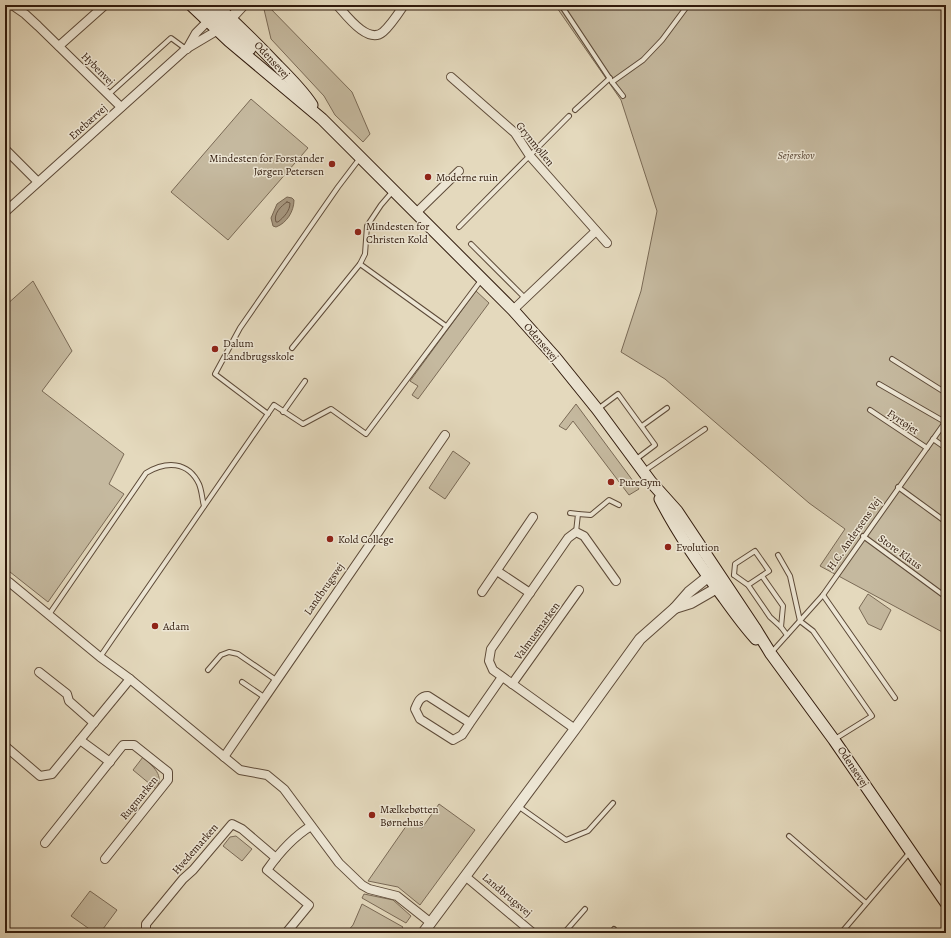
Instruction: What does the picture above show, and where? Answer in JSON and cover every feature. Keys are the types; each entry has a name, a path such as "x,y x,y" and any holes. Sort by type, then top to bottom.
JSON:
{"main road":[{"path":"192,5 216,11 224,24"},
{"path":"203,5 216,11 224,24"},
{"name":"Odensevej","path":"224,24 288,76 307,97 322,119"},
{"name":"Odensevej","path":"224,24 322,119 513,310 555,357 644,471 674,526 718,579 755,628 771,654 834,740 946,903"}],"street":[{"name":"Hybenvej","path":"12,5 25,14 59,46 121,108"},
{"path":"59,46 105,5"},
{"path":"224,24 243,5"},
{"path":"337,5 364,32 374,35 382,33 404,5"},
{"name":"Enebærvej","path":"186,49 196,33 216,11"},
{"name":"Enebærvej","path":"5,212 186,49 224,24"},
{"name":"Grynmøllen","path":"451,77 515,133 530,156 608,244"},
{"path":"5,149 38,182"},
{"path":"416,213 459,170"},
{"path":"513,310 596,231"},
{"name":"Landbrugsvej","path":"224,757 445,435"},
{"path":"482,592 533,517"},
{"path":"575,729 493,670 489,660 491,649 568,538 576,532 584,536 616,581"},
{"path":"497,570 530,593"},
{"name":"Landbrugsvej","path":"423,933 640,639 675,608 689,592 718,579"},
{"path":"5,581 9,582 48,616 130,679 240,770 267,775 284,789 299,807 311,826 339,863 362,885 369,889 397,896 431,923"},
{"name":"Valmuemarken","path":"512,684 579,590"},
{"path":"39,672 66,694 69,701 94,723"},
{"path":"470,724 428,696 424,696 417,702 415,709 420,719 453,740 462,735 470,724 502,677"},
{"path":"5,746 40,776 52,774 130,679"},
{"path":"80,740 110,762"},
{"name":"Rugmarken","path":"45,843 123,745 134,745 168,772 168,780 105,859"},
{"name":"Hvedemarken","path":"146,933 146,924 183,879 194,870 232,824 242,829 276,858"},
{"path":"286,933 309,905 267,870 288,844 311,826"},
{"name":"Landbrugsvej","path":"465,876 533,933"}],"lane":[{"path":"561,5 611,80 624,96"},
{"path":"575,110 611,80 643,60 662,40 688,5"},
{"path":"108,95 171,38 186,49"},
{"path":"459,227 569,116"},
{"path":"268,414 215,374 243,325 360,157"},
{"path":"292,348 360,264 365,254 367,226 380,205 394,191"},
{"path":"471,244 525,299"},
{"path":"360,264 446,326"},
{"path":"100,657 274,405 303,424 331,409 366,434 482,279"},
{"path":"892,359 946,393"},
{"path":"283,412 305,381"},
{"path":"879,384 945,422"},
{"path":"597,409 618,394 642,426 655,445 635,460"},
{"path":"642,426 667,408"},
{"name":"Fyrtøjet","path":"870,410 927,448"},
{"name":"H.C. Andersens Vej","path":"771,654 823,595 863,536 945,422"},
{"path":"644,471 705,429"},
{"path":"933,439 946,448"},
{"path":"48,616 146,473 160,466 166,465 184,468 192,475 200,486 204,506"},
{"path":"898,487 946,522"},
{"path":"570,513 591,515 609,500 619,505"},
{"path":"576,532 578,514"},
{"name":"Store Klaus","path":"863,536 946,597"},
{"path":"734,575 735,564 755,551 769,571 748,586"},
{"path":"778,555 790,576 800,621 813,631 872,716 834,740"},
{"path":"718,579 734,575"},
{"path":"734,575 748,586 770,617 787,635"},
{"path":"762,576 783,606 781,627"},
{"path":"823,595 895,698"},
{"path":"208,670 221,655 229,652 238,654 276,680"},
{"path":"242,682 264,697"},
{"path":"518,806 566,840 588,831 613,803"},
{"path":"789,836 866,904"},
{"path":"841,933 911,851"},
{"path":"564,933 585,909"}],"green space":[{"path":"263,5 267,5 352,92 370,134 363,142 335,115 324,96 271,39"},
{"name":"Sejerskov","path":"555,5 946,5 946,634 820,566 845,529 809,503 665,379 621,352 641,291 657,211 621,100"},
{"path":"251,99 308,148 228,240 171,192"},
{"path":"33,281 72,351 42,391 124,454 109,484 124,494 48,602 5,568 5,306"},
{"path":"476,291 489,303 418,399 412,395 418,386 410,381"},
{"path":"576,404 639,489 629,495 573,421 566,430 559,426"},
{"path":"453,451 470,463 445,499 429,488"},
{"path":"868,594 891,610 881,630 868,624 859,608"},
{"path":"143,757 157,772 159,780 156,789 133,770"},
{"path":"439,804 475,830 420,905 398,887 368,881 409,822 422,828"},
{"path":"236,836 252,849 242,861 223,846 230,837"},
{"path":"90,891 117,910 100,933 95,933 71,916"},
{"path":"364,894 393,900 411,916 406,923 362,898"},
{"path":"362,904 403,927 398,933 346,933 353,925"}],"water":[{"path":"287,197 294,200 291,212 287,220 276,227 273,226 271,218 277,204"}],"place":[{"name":"Mindesten for Forstander Jørgen Petersen","path":"332,164"},
{"name":"Moderne ruin","path":"428,177"},
{"name":"Mindesten for Christen Kold","path":"358,232"},
{"name":"Dalum Landbrugsskole","path":"215,349"},
{"name":"PureGym","path":"611,482"},
{"name":"Kold College","path":"330,539"},
{"name":"Evolution","path":"668,547"},
{"name":"Adam","path":"155,626"},
{"name":"Mælkebøtten Børnehus","path":"372,815"}]}
